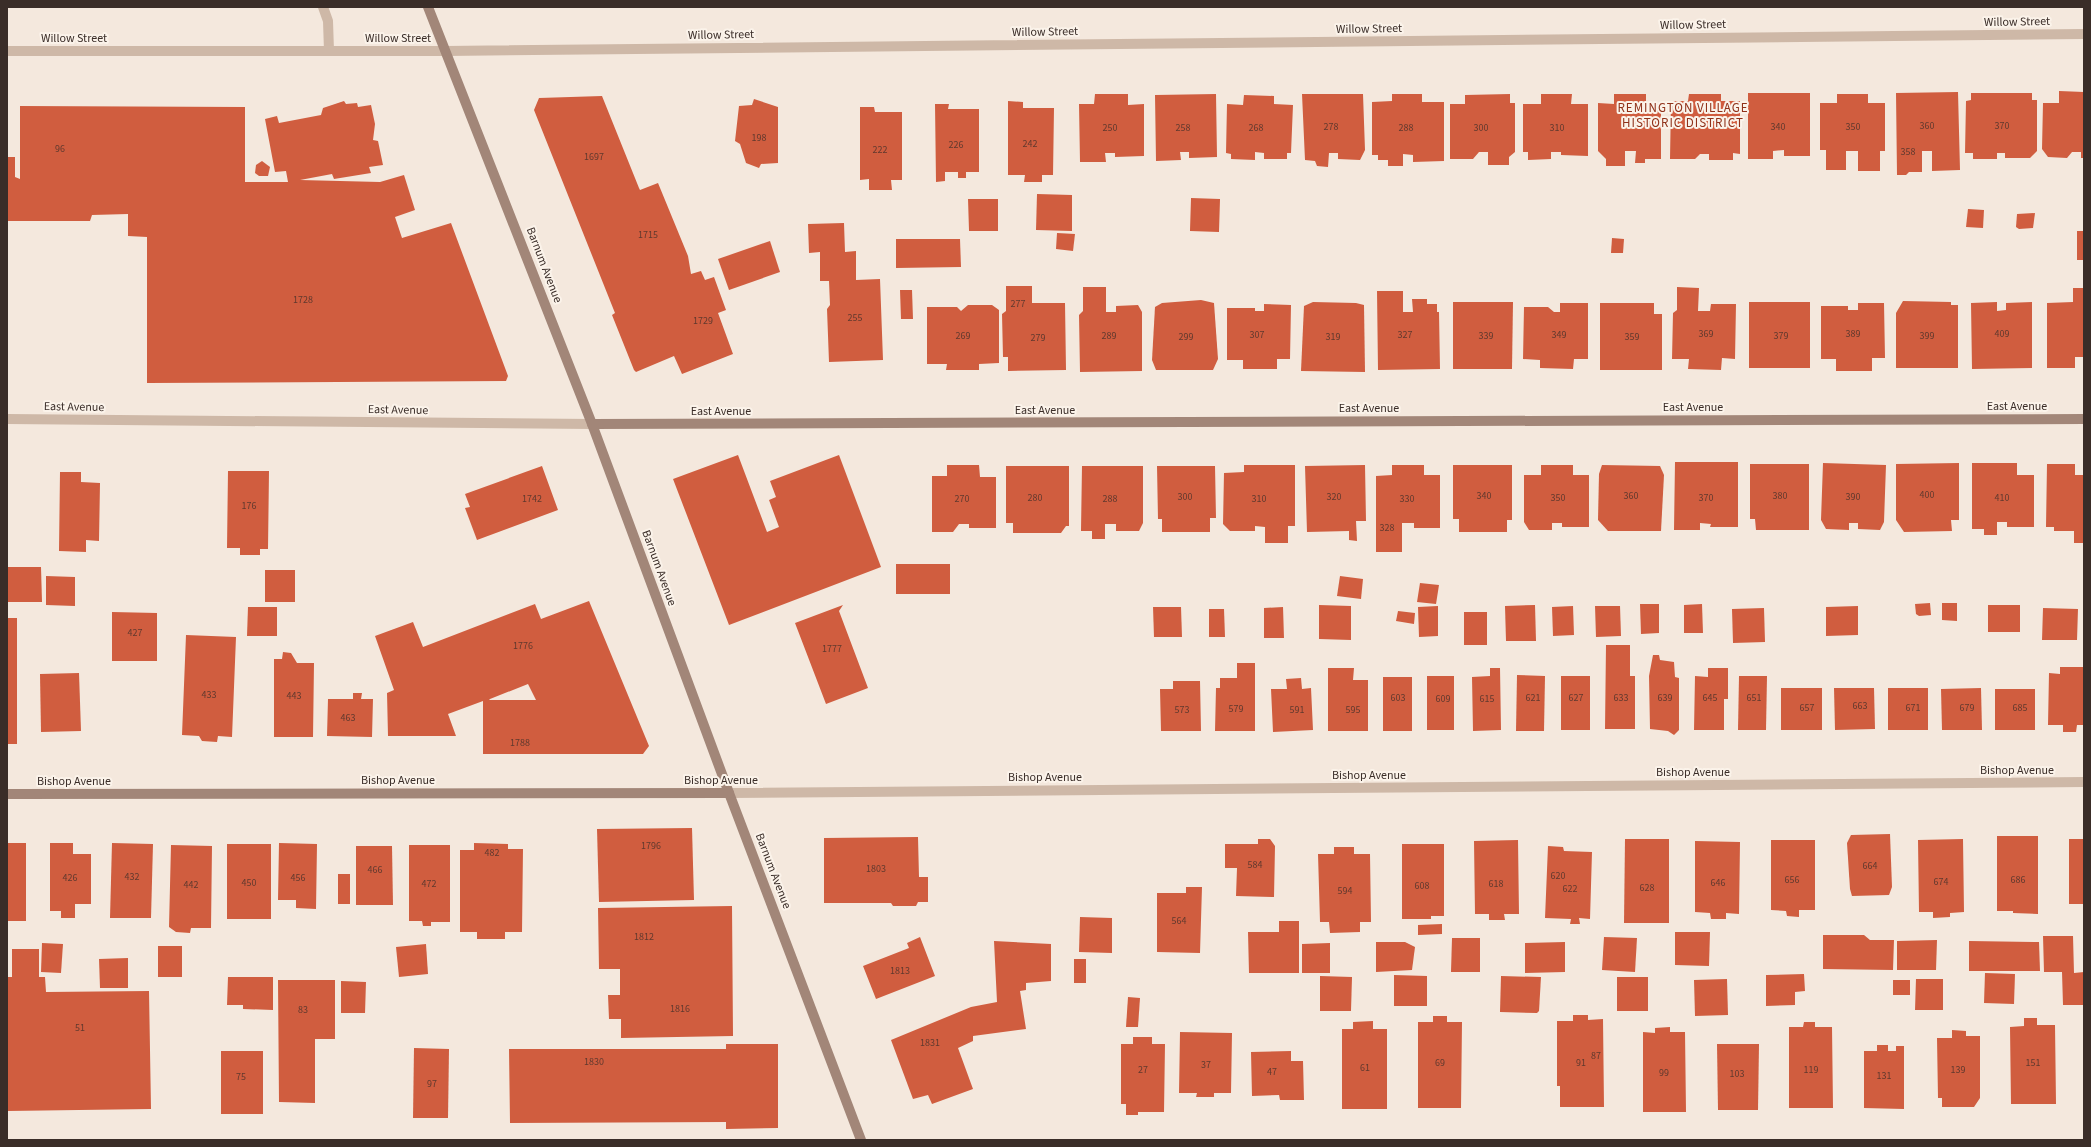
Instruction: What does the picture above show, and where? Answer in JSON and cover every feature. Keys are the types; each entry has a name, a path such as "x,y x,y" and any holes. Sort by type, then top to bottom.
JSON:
{"street":[{"path":"323,7 328,21 329,51"},
{"name":"Barnum Avenue","path":"428,7 592,424 729,793 861,1140"},
{"name":"Willow Street","path":"7,51 446,51 2084,34"},
{"name":"East Avenue","path":"7,419 592,424 2084,419"},
{"name":"Bishop Avenue","path":"7,794 729,793 2084,782"}],"building":[{"path":"2059,91 2084,92 2084,158 2081,158 2081,152 2072,152 2067,158 2048,157 2042,149 2043,103 2059,103"},
{"path":"1958,92 1960,170 1932,171 1932,151 1922,151 1922,172 1909,172 1906,175 1897,175 1896,93"},
{"path":"1748,93 1810,93 1810,156 1784,156 1784,150 1773,151 1773,159 1748,159"},
{"path":"1971,93 2032,93 2032,100 2037,100 2037,151 2030,158 2005,158 2005,153 1997,153 1997,159 1973,159 1973,153 1965,153 1966,101 1971,100"},
{"path":"1095,94 1128,94 1128,105 1144,104 1144,156 1115,157 1115,153 1105,153 1106,162 1080,162 1079,104 1094,104"},
{"path":"1216,94 1217,157 1189,158 1189,152 1180,152 1181,160 1156,161 1155,95"},
{"path":"1302,94 1363,94 1365,150 1360,160 1338,159 1338,153 1329,153 1328,167 1317,166 1315,161 1305,160"},
{"path":"1392,94 1422,94 1422,102 1444,102 1444,161 1413,162 1413,155 1403,154 1403,166 1388,166 1388,160 1378,160 1378,155 1372,155 1372,102 1392,101"},
{"path":"1510,94 1510,103 1515,103 1515,152 1509,157 1509,165 1488,165 1488,152 1479,152 1473,159 1450,159 1450,104 1465,104 1465,95"},
{"path":"1541,94 1572,94 1571,104 1588,104 1588,156 1561,155 1561,152 1551,152 1551,159 1528,160 1528,152 1523,152 1523,104 1541,104"},
{"path":"1614,94 1646,94 1646,104 1661,104 1661,159 1645,159 1645,163 1635,163 1636,151 1625,151 1625,166 1606,166 1606,159 1598,151 1598,103 1614,104"},
{"path":"1689,94 1721,94 1721,101 1740,101 1740,154 1733,153 1733,160 1709,160 1709,154 1700,154 1695,159 1670,159 1671,101 1688,101"},
{"path":"1837,94 1868,94 1868,103 1885,103 1885,151 1880,151 1880,171 1858,171 1858,151 1846,151 1846,170 1826,170 1826,150 1820,150 1820,103 1837,103"},
{"path":"1244,95 1274,96 1274,104 1293,105 1291,153 1287,153 1287,159 1264,159 1264,153 1255,152 1255,160 1231,159 1231,154 1226,153 1227,104 1243,105"},
{"path":"602,96 640,190 658,183 688,256 691,274 701,271 705,280 714,277 726,310 718,313 733,354 682,374 674,356 636,372 634,370 612,315 615,313 534,110 539,98"},
{"path":"754,99 778,107 778,163 761,164 759,168 746,163 740,144 735,141 739,106 752,105"},
{"path":"344,101 346,104 357,103 358,107 371,105 375,124 373,140 378,141 383,165 369,167 371,173 334,179 332,174 300,180 380,182 404,175 415,210 395,217 402,238 451,223 508,376 506,381 147,383 147,237 128,236 128,214 92,215 90,221 7,221 7,157 15,157 15,177 20,179 20,106 245,107 245,182 288,182 286,171 275,172 265,119 277,116 279,123 321,115 323,108"},
{"path":"1008,101 1023,102 1023,108 1054,108 1053,175 1042,175 1042,182 1024,182 1025,175 1008,175"},
{"path":"935,104 949,104 948,109 979,109 979,172 966,172 966,178 958,178 958,172 945,172 945,181 936,182"},
{"path":"860,107 874,107 875,112 902,112 902,180 891,180 892,190 869,190 869,179 860,180"},
{"path":"262,161 270,167 268,176 259,176 255,173 256,165"},
{"path":"1037,194 1072,195 1072,231 1036,230"},
{"path":"1191,198 1220,199 1219,232 1190,231"},
{"path":"968,199 998,199 998,231 969,231"},
{"path":"1968,209 1984,210 1983,228 1966,227"},
{"path":"2035,213 2033,228 2019,229 2016,227 2017,214"},
{"path":"844,223 845,252 856,251 856,280 880,279 883,360 829,362 827,309 830,305 829,281 820,281 820,252 809,253 808,224"},
{"path":"2077,231 2084,231 2084,260 2077,260"},
{"path":"1057,233 1075,234 1073,251 1056,249"},
{"path":"1612,238 1624,239 1623,253 1611,253"},
{"path":"896,239 960,239 961,267 896,268"},
{"path":"770,241 780,272 729,290 718,259"},
{"path":"1006,286 1032,286 1032,303 1065,303 1066,370 1008,371 1008,357 1003,357 1002,314 1006,311"},
{"path":"1083,287 1106,287 1106,312 1116,312 1116,306 1138,305 1142,312 1142,371 1080,372 1079,315 1083,311"},
{"path":"1677,287 1699,288 1698,311 1710,311 1711,304 1736,304 1735,359 1722,358 1721,370 1688,369 1689,359 1672,359 1673,313 1677,310"},
{"path":"2073,288 2084,288 2084,357 2075,357 2075,368 2047,368 2047,303 2073,302"},
{"path":"900,290 912,290 913,319 901,319"},
{"path":"1377,291 1403,291 1403,312 1413,312 1412,299 1427,299 1427,304 1437,304 1437,312 1439,312 1440,369 1378,370"},
{"path":"1201,300 1214,303 1218,359 1213,370 1156,370 1152,360 1155,307 1162,303"},
{"path":"1903,301 1951,302 1951,305 1958,305 1958,368 1896,368 1896,313"},
{"path":"1313,302 1356,303 1364,305 1365,372 1301,371 1304,306"},
{"path":"1453,302 1513,302 1512,369 1453,369"},
{"path":"1749,302 1810,302 1810,368 1749,368"},
{"path":"1997,302 1997,311 2006,310 2006,303 2032,302 2032,368 1972,369 1971,303"},
{"path":"1560,303 1588,303 1588,359 1574,359 1573,369 1540,368 1540,360 1523,359 1524,307 1548,307 1554,312 1560,312"},
{"path":"1600,303 1654,303 1654,314 1662,314 1662,370 1600,370"},
{"path":"1858,303 1884,303 1885,358 1872,358 1872,371 1836,371 1836,359 1821,359 1821,306 1848,306 1848,310 1858,310"},
{"path":"1264,304 1291,305 1290,359 1277,359 1277,369 1243,369 1243,360 1227,360 1227,308 1255,308 1255,311 1264,311"},
{"path":"968,305 992,305 999,310 999,363 979,364 979,370 946,370 947,364 927,364 927,307 957,307 961,311"},
{"path":"738,455 767,532 779,527 769,500 776,497 770,481 839,455 881,567 729,625 673,479"},
{"path":"1675,462 1738,462 1738,527 1710,527 1711,524 1700,523 1700,530 1674,530"},
{"path":"1823,463 1886,465 1884,522 1880,530 1858,529 1858,523 1849,523 1849,530 1826,529 1821,520"},
{"path":"1959,463 1959,520 1951,520 1952,531 1904,532 1896,520 1896,464"},
{"path":"1972,463 2017,463 2017,475 2034,475 2034,527 2007,527 2007,522 1997,522 1997,535 1984,535 1984,529 1972,529"},
{"path":"1750,464 1809,464 1809,530 1756,530 1755,519 1750,519"},
{"path":"2047,464 2075,464 2075,475 2084,475 2084,543 2074,543 2074,531 2054,531 2054,527 2046,527"},
{"path":"947,465 979,465 980,477 996,477 996,528 969,528 969,524 959,524 953,532 932,532 932,476 947,476"},
{"path":"1244,465 1295,465 1295,526 1288,526 1288,543 1265,543 1265,527 1255,526 1255,531 1230,531 1223,524 1224,473 1244,472"},
{"path":"1365,465 1366,521 1356,521 1357,541 1349,540 1349,531 1307,532 1305,466"},
{"path":"1392,465 1424,465 1424,475 1440,475 1440,528 1414,528 1414,523 1402,523 1402,552 1376,552 1376,476 1392,475"},
{"path":"1453,465 1512,465 1512,520 1507,520 1507,532 1459,532 1459,519 1453,519"},
{"path":"1541,465 1573,465 1573,475 1589,475 1589,527 1562,527 1562,523 1552,523 1552,530 1529,530 1524,522 1524,475 1541,475"},
{"path":"1602,465 1660,466 1664,475 1661,531 1608,531 1598,520 1599,474"},
{"path":"542,466 558,510 477,540 465,508 470,507 465,494"},
{"path":"1006,466 1069,466 1069,526 1066,526 1061,533 1013,533 1013,523 1006,523"},
{"path":"1082,466 1143,466 1143,523 1139,531 1116,531 1116,524 1105,524 1105,539 1092,539 1092,531 1081,531"},
{"path":"1157,466 1215,466 1216,518 1210,518 1210,532 1162,532 1162,519 1158,519"},
{"path":"228,471 269,471 268,549 260,549 260,555 240,555 240,548 227,548"},
{"path":"60,472 81,472 81,482 100,483 99,541 86,540 86,552 59,551"},
{"path":"896,564 950,564 950,594 896,594"},
{"path":"7,567 41,567 42,602 7,602"},
{"path":"265,570 295,570 295,602 265,602"},
{"path":"46,576 75,577 75,606 46,605"},
{"path":"1340,576 1363,579 1361,599 1337,596"},
{"path":"1420,583 1439,585 1436,604 1417,602"},
{"path":"589,601 649,746 643,754 483,754 483,701 448,714 456,736 388,736 387,693 394,690 375,636 413,622 423,647 535,604 541,619","holes":["528,684 536,700 489,700"]},
{"path":"1930,603 1931,615 1919,616 1916,614 1915,604"},
{"path":"1942,603 1957,603 1957,621 1942,620"},
{"path":"1640,604 1659,604 1659,633 1641,634"},
{"path":"1702,604 1703,633 1684,633 1684,605"},
{"path":"843,605 839,611 868,688 826,704 795,623"},
{"path":"1319,605 1351,606 1351,640 1319,639"},
{"path":"1535,605 1536,641 1506,641 1505,606"},
{"path":"1988,605 2020,605 2020,632 1988,632"},
{"path":"1438,606 1438,636 1419,637 1418,607"},
{"path":"1573,606 1574,635 1553,636 1552,607"},
{"path":"1595,606 1620,606 1621,636 1596,637"},
{"path":"1858,606 1858,635 1826,636 1826,607"},
{"path":"248,607 277,607 277,636 247,636"},
{"path":"1153,607 1181,607 1182,637 1154,637"},
{"path":"1283,607 1284,638 1264,638 1264,608"},
{"path":"1764,608 1765,642 1733,643 1732,609"},
{"path":"2043,608 2078,609 2077,640 2042,640"},
{"path":"1209,609 1224,609 1225,637 1209,637"},
{"path":"1398,611 1415,613 1414,624 1396,621"},
{"path":"112,612 157,613 157,661 112,661"},
{"path":"1464,612 1487,612 1487,645 1464,645"},
{"path":"7,618 17,618 17,744 7,744"},
{"path":"186,635 236,637 232,737 218,736 217,742 202,741 199,736 182,735"},
{"path":"1606,645 1630,645 1630,676 1635,676 1635,729 1605,729"},
{"path":"283,652 291,653 297,663 314,663 313,737 274,737 274,659 282,659"},
{"path":"1653,655 1659,655 1660,660 1674,662 1675,677 1679,678 1679,730 1674,735 1668,731 1650,729 1649,676"},
{"path":"1237,663 1255,663 1255,731 1215,731 1216,688 1220,688 1220,678 1237,678"},
{"path":"2060,667 2084,667 2084,725 2077,725 2076,732 2063,732 2063,725 2048,725 2049,673 2060,674"},
{"path":"1328,668 1354,668 1353,680 1368,680 1368,731 1328,731"},
{"path":"1490,668 1500,668 1501,730 1473,731 1472,677 1490,676"},
{"path":"1708,668 1728,668 1728,699 1724,699 1724,730 1694,730 1695,676 1708,677"},
{"path":"79,673 81,731 41,732 40,674"},
{"path":"1517,675 1545,676 1544,731 1516,731"},
{"path":"1427,676 1454,676 1454,730 1427,730"},
{"path":"1561,676 1590,676 1590,730 1561,730"},
{"path":"1739,676 1767,676 1766,730 1738,730"},
{"path":"1383,677 1412,677 1412,731 1383,731"},
{"path":"1301,678 1302,689 1311,688 1313,730 1273,732 1271,689 1287,689 1286,679"},
{"path":"1173,681 1200,681 1201,731 1161,731 1160,689 1173,689"},
{"path":"1781,688 1822,688 1822,730 1781,730"},
{"path":"1834,688 1874,688 1875,729 1835,730"},
{"path":"1888,688 1928,688 1928,730 1888,730"},
{"path":"1981,688 1982,730 1942,730 1941,689"},
{"path":"1995,689 2035,689 2035,730 1995,730"},
{"path":"353,693 362,693 361,699 373,699 372,737 327,736 328,699 353,699"},
{"path":"692,828 694,900 599,902 597,829"},
{"path":"1890,834 1892,887 1889,895 1852,896 1850,889 1847,843 1851,835"},
{"path":"1997,836 2038,836 2038,914 1997,911"},
{"path":"918,837 919,877 928,877 928,902 918,902 916,906 893,906 891,903 824,903 824,838"},
{"path":"1258,839 1270,839 1275,846 1274,897 1236,896 1237,868 1225,868 1225,844 1258,844"},
{"path":"1625,839 1669,839 1669,923 1624,923"},
{"path":"1963,839 1964,912 1950,913 1950,917 1933,918 1933,912 1919,912 1918,840"},
{"path":"2069,839 2084,839 2084,904 2069,904"},
{"path":"1518,840 1519,914 1504,914 1505,920 1489,920 1489,914 1475,914 1474,841"},
{"path":"1771,840 1815,840 1815,910 1799,910 1799,917 1787,916 1786,911 1771,910"},
{"path":"1695,841 1740,842 1739,914 1726,913 1726,919 1711,919 1710,913 1695,912"},
{"path":"7,843 26,843 26,921 7,921"},
{"path":"50,843 73,843 73,854 91,854 91,904 75,904 75,918 61,918 61,911 50,911"},
{"path":"112,843 153,844 151,918 110,918"},
{"path":"279,843 317,844 316,909 296,908 296,900 278,900"},
{"path":"474,843 508,844 508,849 523,849 522,932 505,932 505,939 477,939 477,932 460,932 460,850 474,850"},
{"path":"227,844 271,844 271,919 227,919"},
{"path":"1402,844 1444,844 1444,916 1431,916 1431,919 1402,919"},
{"path":"171,845 212,846 211,928 191,928 190,933 176,932 169,927"},
{"path":"409,845 450,845 450,922 431,922 431,926 423,926 422,921 409,921"},
{"path":"356,846 392,846 393,905 356,905"},
{"path":"1548,846 1563,847 1564,851 1592,852 1590,919 1579,918 1580,924 1570,924 1571,919 1545,918"},
{"path":"1334,847 1354,847 1354,854 1370,854 1371,922 1360,922 1360,932 1330,933 1329,922 1320,922 1318,854 1334,854"},
{"path":"338,874 350,874 350,904 338,904"},
{"path":"1186,887 1202,887 1200,953 1157,952 1157,893 1186,893"},
{"path":"732,906 733,1036 621,1038 621,1019 609,1019 608,995 620,995 620,969 599,969 598,908"},
{"path":"1080,917 1112,918 1112,953 1079,952"},
{"path":"1279,921 1299,921 1299,973 1249,973 1248,932 1279,932"},
{"path":"1442,924 1442,934 1418,935 1418,925"},
{"path":"1675,932 1710,932 1709,966 1675,965"},
{"path":"1823,935 1864,935 1870,940 1894,940 1893,970 1823,969"},
{"path":"2043,936 2073,936 2074,973 2084,972 2084,1005 2063,1005 2062,972 2044,972"},
{"path":"920,937 935,976 876,999 863,966 909,948 907,943"},
{"path":"1604,937 1637,938 1635,972 1602,970"},
{"path":"1452,938 1480,938 1480,972 1451,972"},
{"path":"1937,940 1936,970 1897,970 1897,941"},
{"path":"994,941 1051,944 1051,981 1026,983 1026,990 1020,991 1026,1029 973,1036 973,1041 958,1048 973,1089 932,1104 928,1095 913,1099 891,1040 971,1007 997,1002"},
{"path":"1969,941 2039,942 2040,971 1969,971"},
{"path":"1376,942 1405,942 1415,947 1412,970 1376,972"},
{"path":"1565,942 1565,972 1525,973 1525,943"},
{"path":"42,943 63,944 61,973 41,972"},
{"path":"1330,943 1330,973 1302,973 1302,944"},
{"path":"426,944 428,974 399,977 396,947"},
{"path":"158,946 182,946 182,977 158,977"},
{"path":"12,949 39,949 39,977 45,977 46,992 149,991 151,1109 7,1111 7,977 12,977"},
{"path":"128,958 128,988 100,988 99,959"},
{"path":"1074,959 1086,959 1086,983 1074,983"},
{"path":"1985,973 2015,974 2014,1004 1984,1003"},
{"path":"1804,974 1805,991 1795,992 1795,1005 1766,1006 1766,975"},
{"path":"1394,975 1427,976 1427,1006 1394,1006"},
{"path":"1320,976 1352,977 1351,1011 1320,1011"},
{"path":"1501,976 1541,977 1539,1011 1537,1013 1500,1012"},
{"path":"228,977 273,977 273,1010 243,1009 243,1005 227,1005"},
{"path":"1617,977 1648,977 1648,1011 1617,1011"},
{"path":"1727,979 1728,1015 1695,1016 1694,980"},
{"path":"1916,979 1943,979 1943,1010 1915,1010"},
{"path":"278,980 335,980 335,1039 315,1039 315,1103 279,1102"},
{"path":"1893,980 1910,980 1910,995 1893,995"},
{"path":"341,981 366,982 365,1013 341,1013"},
{"path":"1128,997 1140,998 1138,1027 1126,1027"},
{"path":"1573,1015 1588,1015 1588,1020 1603,1019 1604,1107 1560,1107 1560,1086 1557,1086 1557,1021 1573,1021"},
{"path":"1433,1016 1447,1016 1447,1022 1462,1022 1461,1108 1418,1108 1418,1022 1433,1022"},
{"path":"2024,1018 2037,1018 2037,1025 2055,1025 2056,1104 2011,1104 2010,1027 2024,1026"},
{"path":"1373,1021 1373,1029 1387,1029 1387,1109 1342,1109 1342,1029 1353,1029 1353,1022"},
{"path":"1804,1022 1815,1022 1815,1027 1832,1027 1833,1108 1789,1108 1789,1027 1803,1027"},
{"path":"1670,1027 1670,1032 1685,1032 1686,1112 1643,1112 1643,1032 1655,1033 1655,1028"},
{"path":"1952,1030 1966,1031 1966,1036 1980,1036 1980,1098 1974,1107 1942,1107 1942,1098 1938,1098 1937,1038 1952,1038"},
{"path":"1180,1032 1232,1033 1231,1093 1214,1093 1214,1097 1196,1097 1197,1093 1179,1093"},
{"path":"1133,1037 1152,1037 1152,1044 1165,1044 1164,1112 1138,1112 1138,1115 1126,1115 1126,1104 1121,1104 1121,1044 1133,1044"},
{"path":"726,1044 778,1044 778,1128 726,1129 726,1122 510,1123 509,1049 726,1049"},
{"path":"1717,1044 1759,1044 1758,1110 1718,1110"},
{"path":"1877,1045 1888,1045 1888,1051 1896,1051 1896,1046 1904,1046 1904,1109 1864,1108 1864,1051 1877,1051"},
{"path":"414,1048 449,1049 448,1118 413,1118"},
{"path":"221,1051 263,1051 263,1114 221,1114"},
{"path":"1291,1051 1291,1061 1303,1061 1304,1100 1280,1100 1279,1095 1252,1096 1251,1052"}],"district":[{"name":"REMINGTON VILLAGE HISTORIC DISTRICT","path":"1683,116"}]}
